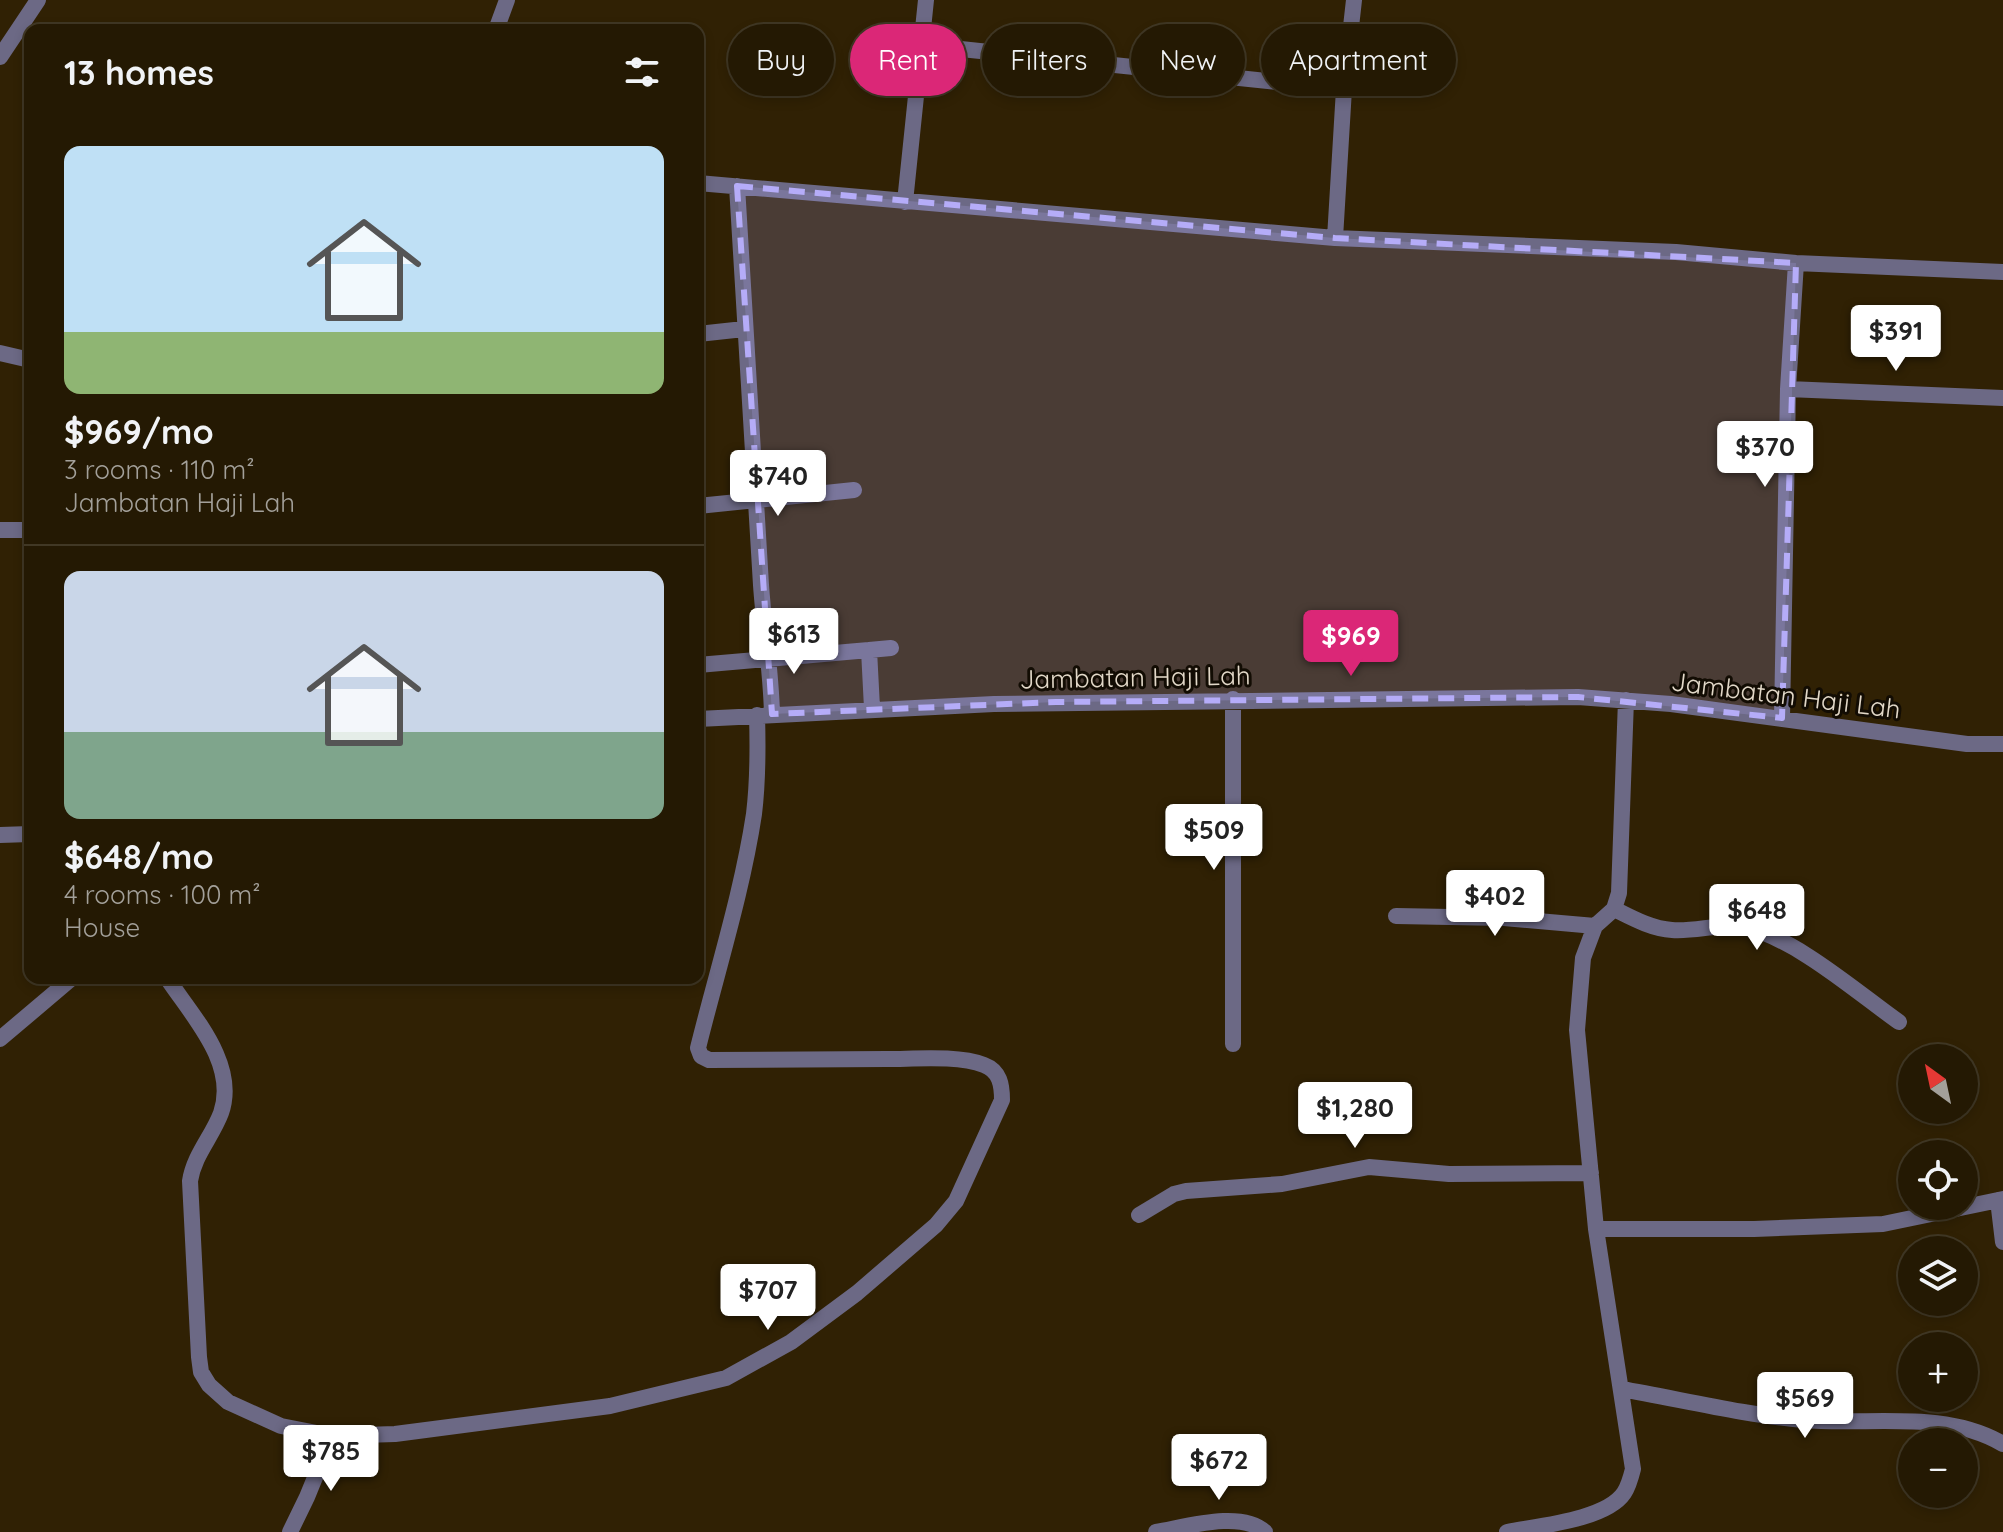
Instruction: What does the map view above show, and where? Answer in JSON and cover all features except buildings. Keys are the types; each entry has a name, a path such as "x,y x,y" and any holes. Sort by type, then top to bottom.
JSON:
{"street":[{"path":"0,57 38,0"},
{"path":"498,24 507,0"},
{"path":"924,24 926,0"},
{"path":"1351,24 1354,0"},
{"path":"966,49 1261,80"},
{"path":"905,202 917,96"},
{"path":"1335,238 1344,96"},
{"path":"704,183 1335,238 1676,252 1796,263 2003,272"},
{"path":"171,984 211,1045 226,1080 226,1096 220,1114 192,1168 190,1181 201,1372 209,1385 228,1402 281,1426 332,1436 395,1434 610,1406 726,1378 791,1342 857,1293 936,1225 956,1201 1002,1100 1002,1084 987,1066 967,1061 924,1059 709,1060 701,1056 698,1048 753,815 768,658 755,501 737,186"},
{"path":"1782,718 1788,389 1796,263"},
{"path":"704,333 744,329"},
{"path":"0,353 24,359"},
{"path":"1788,389 2003,398"},
{"path":"704,505 854,490"},
{"path":"0,530 24,530"},
{"path":"704,664 891,648"},
{"path":"869,650 872,708"},
{"name":"Jambatan Haji Lah","path":"704,719 872,708 1233,699 1578,697 1782,718 1967,744 2003,744"},
{"path":"1233,699 1233,1044"},
{"path":"1507,1532 1573,1519 1604,1508 1624,1494 1633,1469 1596,1229 1577,1030 1583,958 1595,926 1614,909 1619,893 1626,700"},
{"path":"0,835 24,834"},
{"path":"1614,909 1649,925 1672,930 1742,926 1761,931 1803,954 1899,1022"},
{"path":"1396,916 1504,918 1595,926"},
{"path":"0,1039 65,984"},
{"path":"1139,1215 1174,1194 1186,1191 1282,1184 1369,1167 1449,1174 1591,1173"},
{"path":"1596,1229 1754,1229 1883,1224 2001,1200 2003,1242"},
{"path":"1621,1389 1803,1420 1948,1424 1989,1435 2003,1444"},
{"path":"290,1532 332,1436"},
{"path":"1156,1532 1230,1521 1249,1522 1265,1532"}],"highlighted area":[{"path":"737,186 1335,238 1796,263 1782,718 1578,697 1056,702 772,714"}]}
